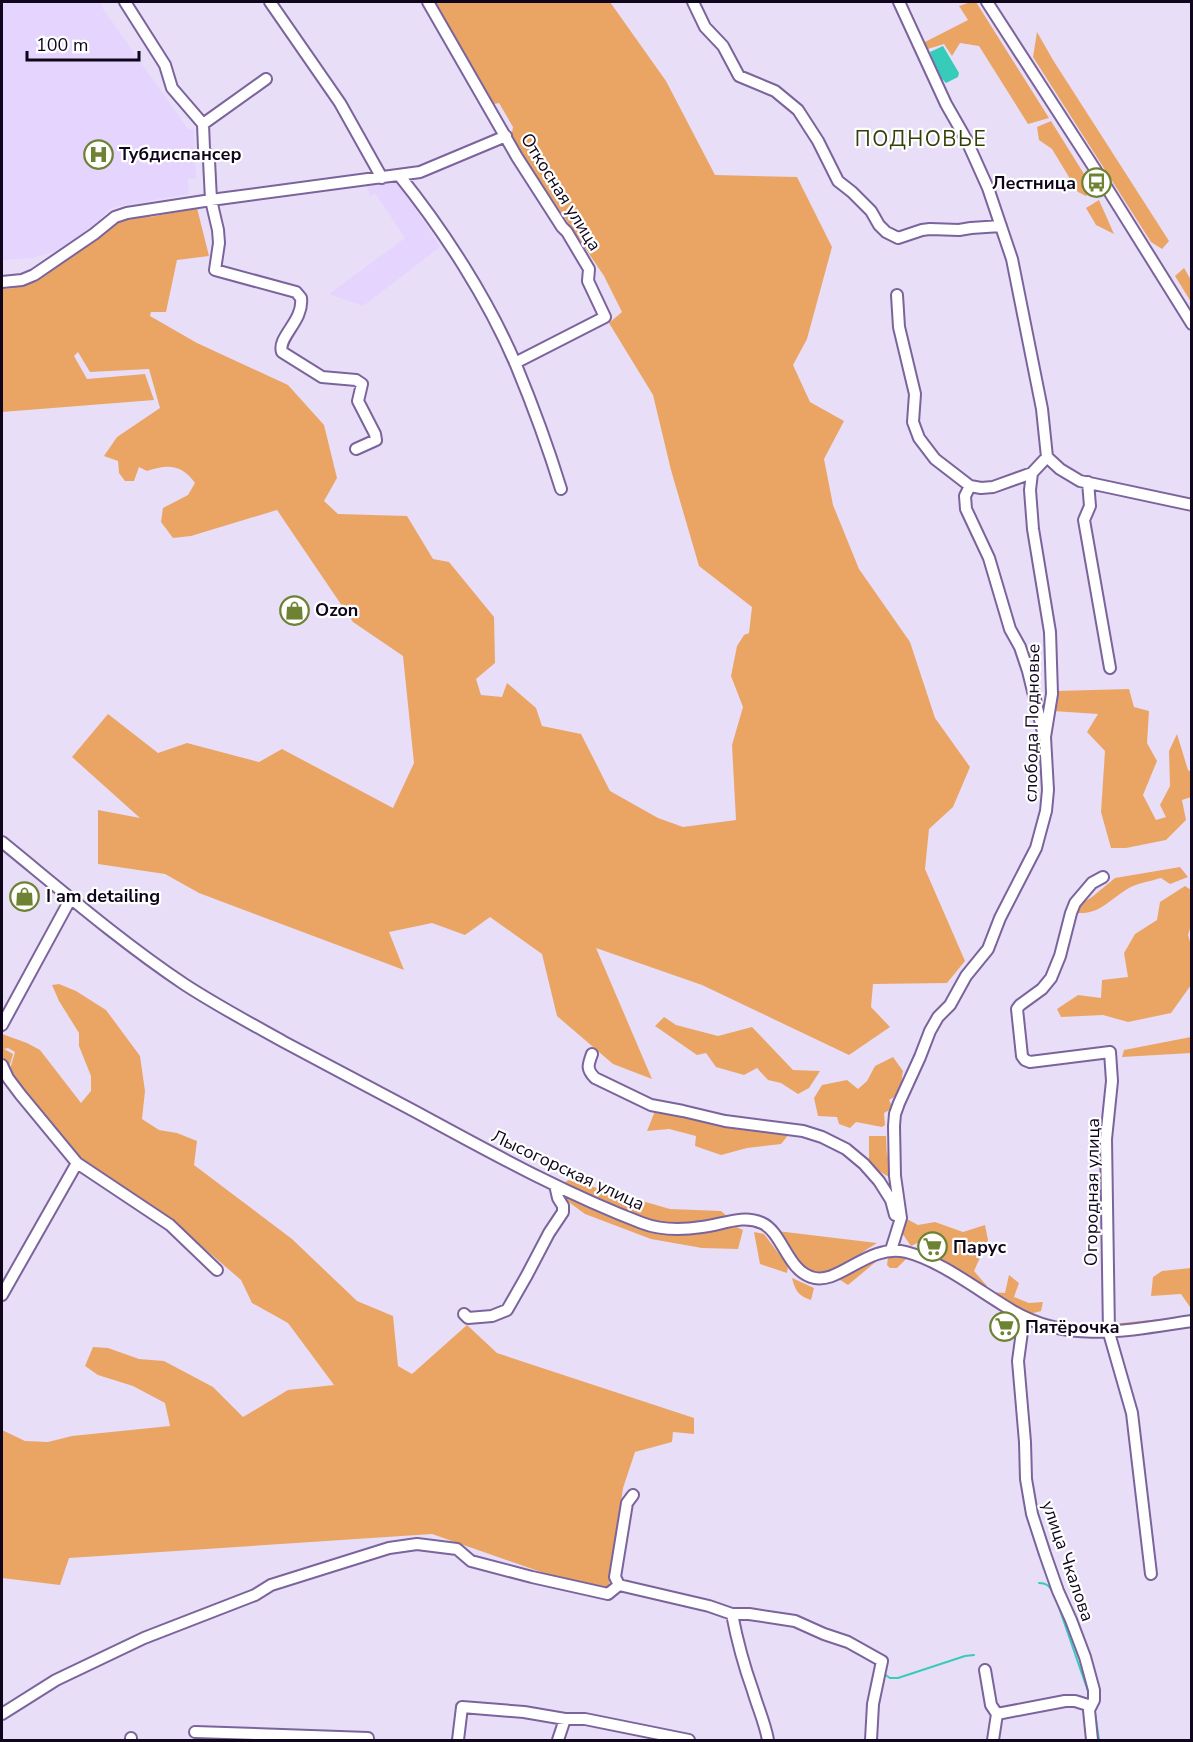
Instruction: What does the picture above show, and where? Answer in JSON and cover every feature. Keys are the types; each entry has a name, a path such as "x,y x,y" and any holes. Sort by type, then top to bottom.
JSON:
{"street":[{"path":"125,2 165,65 172,88 203,124 204,149 209,160 211,200 218,230 219,243 215,270 296,292 302,298 300,312 280,347 282,352 322,377 356,380 362,384 358,401 376,440 356,449"},
{"path":"270,2 340,103 382,178"},
{"name":"Откосная улица","path":"428,2 517,157 589,269 588,281 605,318 515,363"},
{"path":"693,2 705,27 723,46 739,76 775,91 798,110 818,141 838,181 872,211 879,225 886,232 898,238 922,230 959,230 1001,226"},
{"path":"899,2 946,104 966,139 988,188 1001,226 1012,260 1042,409 1047,457 1060,469 1080,481 1191,505"},
{"path":"987,2 1102,180 1191,324"},
{"path":"203,124 266,79"},
{"path":"2,282 22,280 34,275 115,217 128,213 420,172 506,136"},
{"path":"399,175 425,208 481,294 515,363 541,427 561,489"},
{"path":"897,295 899,327 915,394 913,422 920,438 934,459 970,486 981,488 993,487 1032,473 1047,457"},
{"name":"слобода Подновье","path":"900,1217 895,1176 895,1114 930,1031 938,1017 950,1005 966,976 988,949 1000,918 1036,848 1046,812 1048,790 1045,737 1052,694 1052,678 1050,632 1033,530 1030,490 1032,473"},
{"path":"1088,482 1090,506 1084,520 1110,668"},
{"path":"970,486 965,496 966,509 989,558 1010,629 1020,647 1045,737"},
{"name":"Лысогорская улица","path":"2,842 143,955 186,985 267,1033 530,1174 646,1224 675,1229 703,1227 732,1220 764,1223 776,1234 783,1249 800,1272 812,1278 830,1278 869,1256 891,1250"},
{"name":"Огородная улица","path":"1103,877 1092,883 1075,903 1060,956 1051,978 1042,989 1017,1009 1022,1056 1025,1060 1030,1062 1110,1052 1112,1081 1106,1140 1109,1333 1132,1413 1151,1574"},
{"path":"2,1025 71,898"},
{"path":"592,1054 588,1065 590,1073 595,1078 651,1105 725,1121 803,1131 822,1137 846,1149 879,1181 891,1200 894,1214 900,1217 891,1250 907,1252 932,1261 1024,1317 1065,1330 1109,1333 1191,1322"},
{"path":"2,1065 20,1094 77,1163 170,1225 217,1270"},
{"path":"2,1295 77,1163"},
{"path":"464,1314 468,1318 492,1316 507,1310 563,1212 555,1185"},
{"name":"улица Чкалова","path":"1024,1317 1018,1361 1029,1499 1058,1591 1085,1657 1094,1690 1094,1700 1089,1710 1092,1740"},
{"path":"633,1495 627,1503 615,1577 620,1585 709,1606 732,1614 749,1614 795,1621 848,1642 882,1661 873,1704 871,1740"},
{"path":"2,1714 56,1680 144,1638 255,1594 271,1585 389,1548 417,1544 457,1548 471,1561 608,1594 620,1585"},
{"path":"732,1614 736,1636 766,1727 768,1740"},
{"path":"985,1670 991,1705 997,1714 993,1740"},
{"path":"997,1714 1065,1701 1075,1701 1091,1706"},
{"path":"458,1740 462,1707 524,1712 565,1719 585,1719 689,1740"},
{"path":"558,1740 565,1719"},
{"path":"195,1732 334,1739 368,1738"}],"shaded area":[{"name":"Тубдиспансер","path":"2,2 101,2 103,9 188,129 194,129 196,178 188,179 189,194 111,208 68,247 32,258 2,260"},
{"path":"434,2 610,2 666,81 715,175 797,177 832,247 807,339 793,365 810,402 844,421 824,459 833,505 859,569 910,642 935,718 970,767 953,807 929,829 925,869 965,961 947,983 873,984 871,1007 890,1027 849,1055 702,985 596,948 652,1079 613,1064 557,1016 542,954 490,917 465,935 432,923 389,932 404,970 199,893 165,874 98,864 98,810 140,818 72,757 108,714 158,753 187,743 259,762 282,749 393,808 414,763 403,656 353,622 277,510 191,536 173,538 161,522 163,508 188,495 195,483 190,477 174,467 161,467 147,471 139,467 134,481 125,481 119,473 118,461 104,456 117,437 160,408 149,369 90,372 78,352 74,356 87,379 145,374 154,400 2,412 2,289 14,288 119,219 150,213 150,217 197,208 209,256 177,260 166,312 151,312 150,316 197,343 288,385 324,425 337,478 324,501 338,514 407,516 433,559 449,562 494,617 495,663 476,679 481,695 502,697 507,683 536,708 542,726 581,734 610,791 658,818 683,827 736,820 732,745 743,707 731,676 737,646 744,635 749,633 752,607 699,566 671,470 653,395 609,323 622,312 604,276 511,138 513,127 499,103 494,104"},
{"path":"976,2 1049,118 1028,124 979,46 960,43 952,56 944,44 928,49 923,43 968,20 959,6"},
{"path":"1037,32 1169,241 1162,249 1151,242 1033,57"},
{"path":"943,46 959,73 958,77 946,83 939,76 930,52"},
{"path":"1051,121 1094,190 1086,196 1078,192 1052,149 1039,140 1037,127"},
{"path":"397,179 440,247 363,306 329,294 405,238 375,193 370,196 366,184"},
{"path":"1099,200 1114,234 1096,225 1086,208"},
{"path":"1184,268 1191,280 1191,302 1175,276"},
{"path":"1129,689 1134,707 1149,711 1147,743 1157,761 1143,795 1156,820 1166,817 1160,805 1170,786 1169,751 1177,734 1188,770 1191,772 1191,797 1182,800 1186,820 1166,840 1126,848 1111,848 1101,812 1105,751 1087,732 1098,714 1053,711 1056,691"},
{"path":"1180,867 1188,877 1170,884 1161,878 1136,885 1093,911 1078,913 1076,907 1115,878"},
{"path":"1185,886 1191,890 1191,925 1188,935 1191,945 1191,985 1171,1013 1128,1022 1103,1015 1061,1017 1057,1009 1078,995 1101,998 1102,980 1128,977 1124,953 1135,934 1157,920 1160,902"},
{"path":"59,984 76,991 106,1010 140,1056 145,1091 142,1119 159,1130 177,1133 197,1141 194,1165 292,1239 357,1301 393,1316 398,1366 412,1374 467,1325 497,1353 694,1418 694,1434 673,1432 672,1442 635,1452 623,1488 607,1595 432,1534 69,1558 60,1585 2,1578 2,1430 25,1441 48,1442 72,1436 170,1426 165,1403 133,1386 98,1375 85,1366 93,1347 108,1348 139,1359 164,1361 213,1387 243,1417 288,1390 334,1385 288,1323 252,1303 241,1280 169,1218 78,1160 25,1094 10,1069 15,1052 8,1048 4,1049 13,1054 9,1068 4,1060 2,1034 40,1050 81,1103 91,1091 91,1076 79,1046 79,1033 52,985"},
{"path":"664,1017 676,1025 718,1036 752,1027 793,1070 820,1071 809,1088 798,1094 781,1083 768,1080 757,1068 744,1075 716,1067 706,1053 697,1055 655,1026"},
{"path":"1191,1037 1191,1053 1122,1057 1124,1050"},
{"path":"893,1057 903,1071 900,1091 889,1100 893,1108 884,1113 885,1125 882,1127 856,1122 850,1128 839,1124 837,1117 818,1116 814,1098 822,1085 847,1080 858,1089 867,1081 875,1066"},
{"path":"655,1111 790,1133 781,1144 747,1148 721,1155 695,1146 696,1136 669,1129 647,1131"},
{"path":"869,1136 886,1136 887,1158 888,1150 891,1153 893,1164 890,1169 894,1180 869,1165"},
{"path":"569,1180 670,1209 721,1211 728,1217 677,1224 647,1221 561,1184"},
{"path":"564,1192 659,1231 702,1231 734,1226 743,1230 738,1249 702,1248 651,1239 585,1214 559,1195"},
{"path":"905,1218 918,1225 935,1222 963,1232 985,1225 988,1240 974,1271 987,1286 986,1291 941,1265 940,1241 929,1237 911,1246 902,1233"},
{"path":"777,1231 877,1243 844,1264 818,1272 800,1263"},
{"path":"754,1232 764,1234 788,1266 787,1273 760,1264"},
{"path":"888,1258 907,1258 897,1268 890,1268 887,1265"},
{"path":"878,1260 848,1285 837,1278 867,1261"},
{"path":"1191,1268 1191,1318 1115,1328 1112,1324 1190,1316 1190,1307 1181,1294 1151,1296 1153,1277 1162,1271"},
{"path":"1009,1275 1019,1283 1014,1297 1029,1303 1043,1302 1041,1311 1026,1315 992,1292 1005,1293"},
{"path":"792,1278 814,1288 811,1300 798,1292"}],"waterway":[{"path":"1039,1583 1047,1585 1055,1596 1090,1697"},
{"path":"884,1674 890,1678 898,1678 974,1655"},
{"path":"1095,1713 1099,1740"}],"place":[{"name":"Тубдиспансер","path":"98,154"},
{"name":"Лестница","path":"1097,183"},
{"name":"Ozon","path":"294,610"},
{"name":"I am detailing","path":"25,896"},
{"name":"Парус","path":"932,1247"},
{"name":"Пятёрочка","path":"1004,1327"}],"district":[{"name":"ПОДНОВЬЕ","path":"921,139"}]}
